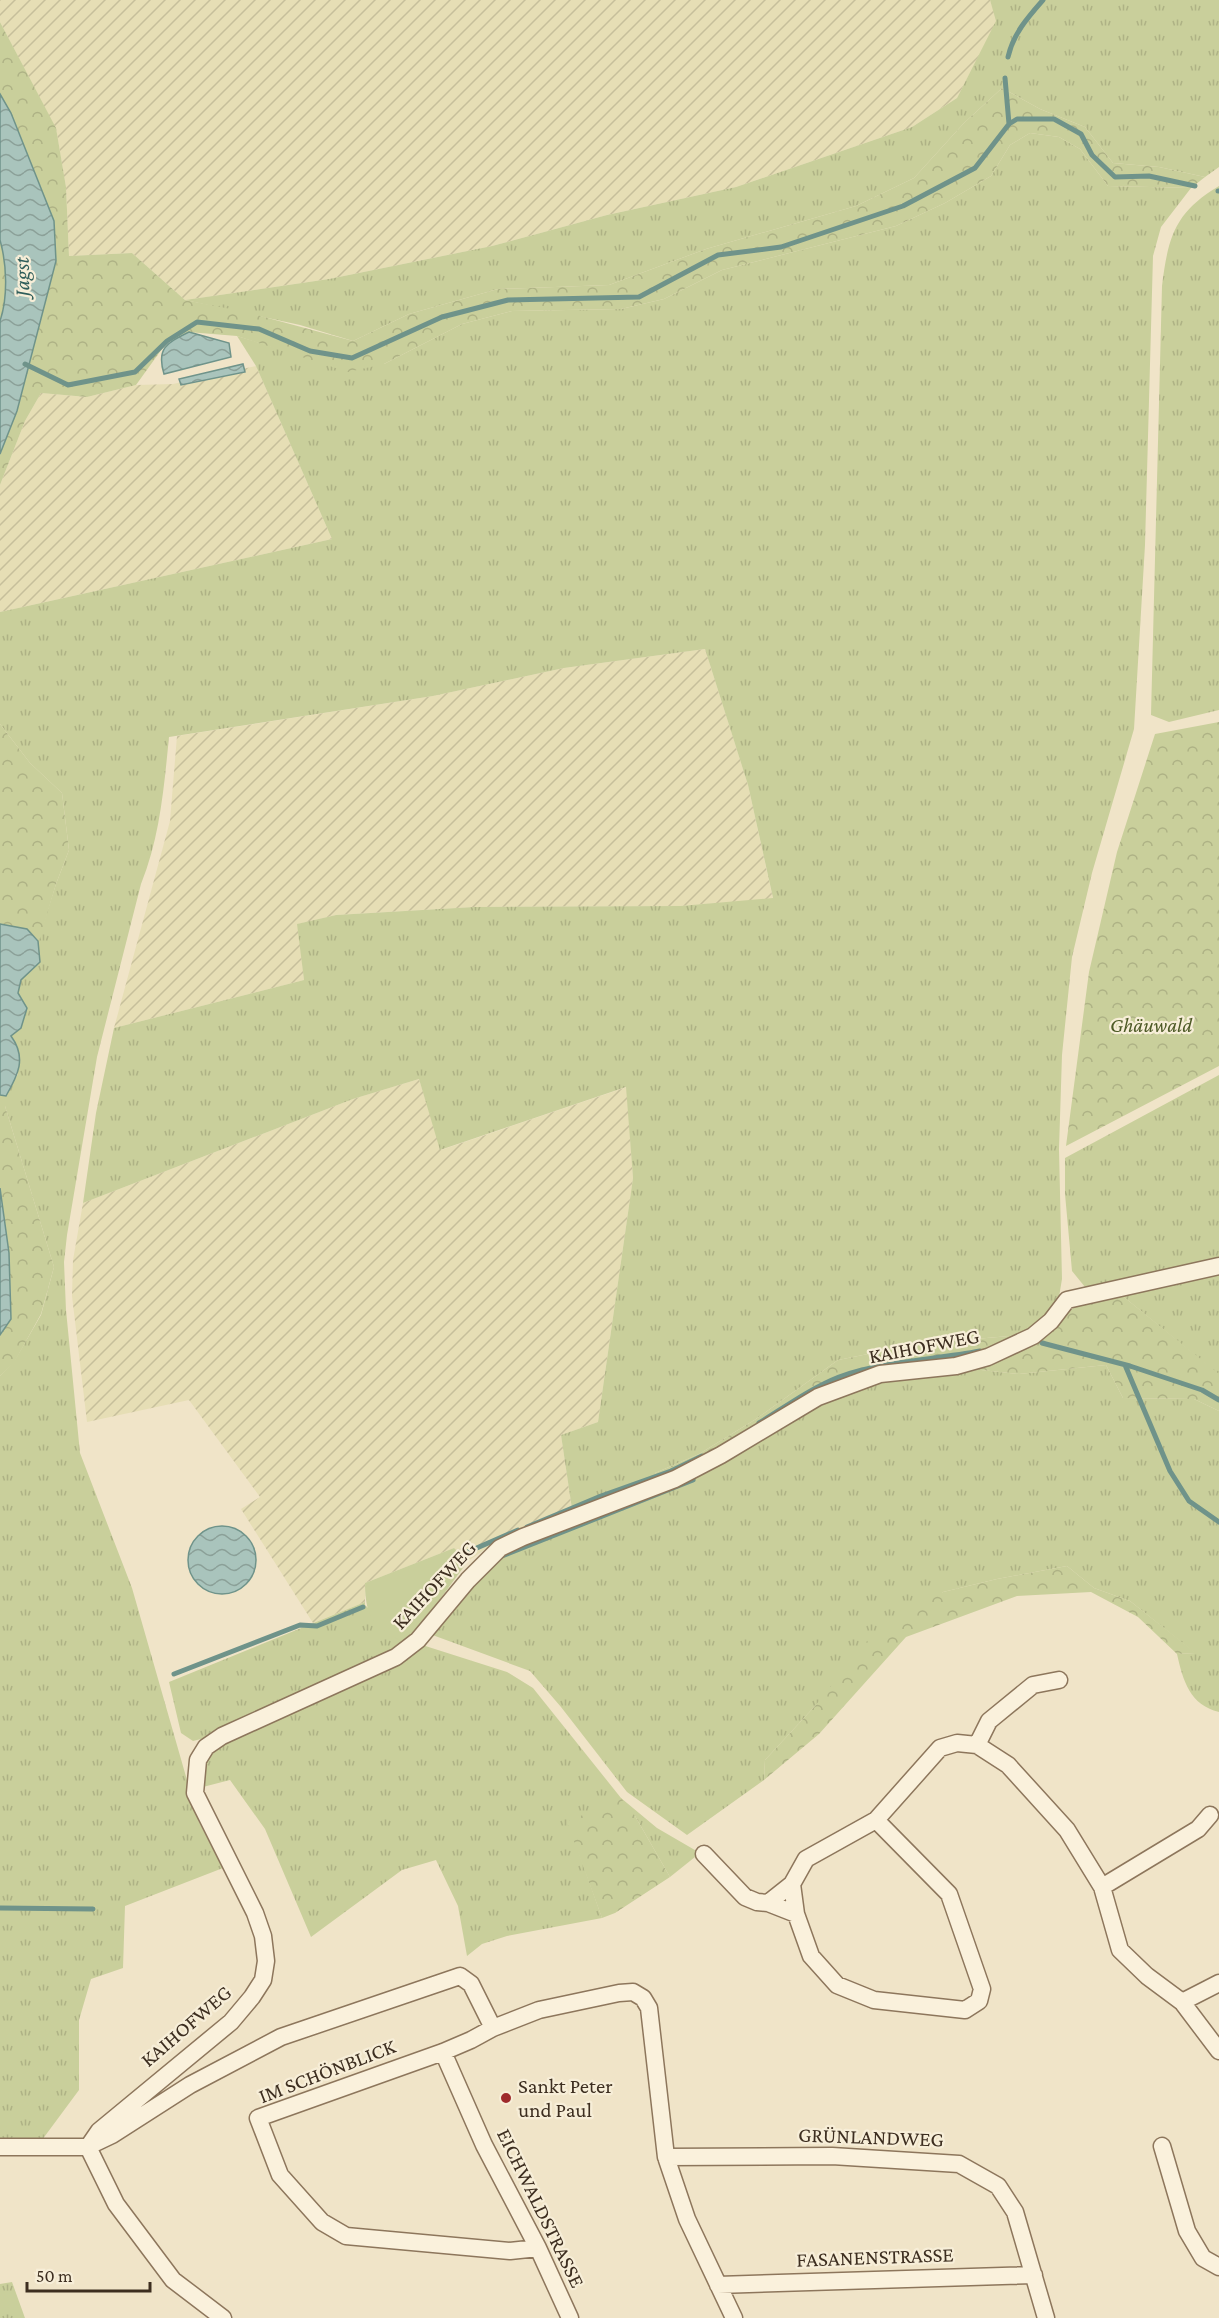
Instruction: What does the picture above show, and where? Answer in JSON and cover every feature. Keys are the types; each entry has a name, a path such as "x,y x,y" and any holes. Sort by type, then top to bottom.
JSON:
{"street":[{"name":"KAIHOFWEG","path":"88,2147 99,2131 231,2022 252,1998 263,1980 265,1953 255,1913 195,1793 198,1760 206,1747 222,1736 396,1657 417,1640 468,1580 500,1548 523,1537 675,1479 721,1455 818,1397 880,1374 956,1366 988,1357 1033,1336 1051,1321 1067,1300 1219,1266"},
{"path":"977,1745 989,1721 1033,1685 1059,1680"},
{"path":"768,1903 792,1884 806,1859 876,1820 940,1748 957,1743 977,1745 1008,1765 1067,1830 1102,1887 1120,1950 1147,1976 1182,2002 1219,2050"},
{"path":"1102,1887 1198,1829 1210,1815"},
{"path":"792,1884 796,1914 811,1956 837,1985 874,2000 965,2010 979,2001 982,1989 949,1894 876,1820"},
{"path":"704,1854 746,1897 796,1914"},
{"name":"IM SCHÖNBLICK","path":"88,2147 112,2135 190,2085 280,2037 460,1976 471,1984 493,2028"},
{"path":"1182,2002 1219,1983"},
{"name":"IM SCHÖNBLICK","path":"538,2248 510,2251 346,2236 322,2222 280,2175 258,2118 443,2052 493,2028 539,2010 633,1992 643,1998 649,2008 666,2157"},
{"name":"EICHWALDSTRASSE","path":"443,2052 484,2145 538,2248 570,2318"},
{"path":"1162,2145 1187,2231 1203,2258 1219,2267"},
{"path":"0,2147 88,2147 116,2204 173,2280 223,2318"},
{"name":"GRÜNLANDWEG","path":"666,2157 832,2156 958,2164 998,2186 1015,2212 1046,2318"},
{"path":"666,2157 687,2219 734,2318"},
{"name":"FASANENSTRASSE","path":"718,2285 1034,2275"}],"shaded area":[{"path":"0,0 990,0 997,21 957,98 912,127 736,187 607,215 492,246 329,279 185,300 132,253 69,256 66,187 56,129 0,22"},
{"path":"256,366 332,539 0,612 0,485 25,421 41,393 87,397 136,385 173,384"},
{"path":"705,649 748,785 773,899 680,906 474,907 336,915 298,924 304,980 114,1028 170,821 177,736 433,696 564,668"},
{"path":"419,1079 441,1150 627,1087 633,1178 598,1422 561,1435 572,1509 493,1544 468,1561 454,1548 365,1583 365,1602 313,1623 241,1509 260,1497 189,1400 87,1422 72,1296 73,1260 83,1203 353,1099"}],"green space":[{"path":"990,0 1219,0 1219,167 1205,177 1159,167 1113,163 1085,127 1040,109 1002,88 964,123 914,178 856,206 706,249 609,285 498,289 409,314 353,341 300,325 185,300 329,279 492,246 607,215 736,187 912,127 957,98 996,21"},
{"path":"0,22 56,128 66,187 69,256 132,253 185,300 246,312 353,341 409,314 498,289 609,285 706,249 856,206 914,178 964,123 1002,88 1040,109 1085,127 1113,163 1159,167 1205,177 1191,188 1108,186 1080,149 1059,137 1030,133 1010,145 991,176 945,203 896,226 722,270 664,299 621,309 512,311 462,324 384,364 348,372 237,336 188,332 167,342 136,385 87,397 41,393 25,421 0,485 0,454 17,411 56,261 54,221 11,113 0,94"},
{"path":"1030,133 1059,137 1080,149 1108,186 1191,188 1161,227 1153,256 1145,545 1134,729 1092,873 1072,957 1062,1055 1059,1149 1062,1279 1059,1297 1048,1315 1021,1335 918,1344 838,1360 756,1419 699,1454 655,1473 657,1479 572,1509 561,1435 598,1422 633,1178 626,1087 440,1150 419,1079 353,1099 83,1203 96,1113 114,1028 304,980 297,924 336,915 474,907 680,906 773,898 748,785 705,649 564,668 433,696 169,737 163,793 153,848 141,884 97,1057 67,1235 64,1262 66,1310 80,1453 132,1588 199,1822 223,1868 125,1906 123,1968 91,1979 79,2020 79,2090 42,2140 0,2139 0,1376 15,1360 41,1315 54,1267 5,1106 5,1096 18,1074 11,1036 21,980 39,962 38,941 69,850 62,793 30,763 0,724 0,612 332,539 256,366 237,336 273,347 384,364 462,324 512,311 621,309 664,299 722,270 896,226 945,203 991,176 1010,145"},
{"path":"1219,186 1219,710 1169,722 1151,715 1162,286 1167,253 1176,227 1192,206"},
{"path":"0,240 6,281 0,321"},
{"name":"Ghäuwald","path":"1219,722 1219,1066 1066,1146 1089,972 1117,852 1155,734"},
{"path":"0,724 30,763 62,793 69,850 39,941 27,929 0,924"},
{"path":"1219,1075 1219,1261 1085,1287 1072,1271 1065,1194 1065,1158"},
{"path":"0,1095 5,1096 5,1106 54,1267 41,1314 15,1361 0,1376 0,1335 11,1319 9,1253 0,1188"},
{"path":"1219,1271 1219,1375 1119,1293"},
{"path":"1119,1293 1219,1374 1219,1411 1194,1399 1123,1398 1106,1365 1019,1374 963,1368 1054,1323 1080,1303"},
{"path":"1021,1335 975,1355 889,1367 847,1376 819,1390 724,1447 657,1479 655,1473 699,1454 756,1419 838,1360 918,1344"},
{"path":"1106,1365 1123,1398 1194,1399 1219,1411 1219,1712 1201,1704 1185,1682 1177,1654 1195,1653 1130,1601 1094,1588 1067,1566 997,1579 943,1592 815,1706 765,1760 764,1780 687,1835 627,1792 530,1671 427,1633 506,1548 677,1482 827,1397 873,1381 963,1368 1019,1374"},
{"path":"454,1548 468,1561 419,1628 405,1643 379,1627 367,1605 365,1583"},
{"path":"1067,1566 1094,1588 1130,1601 1196,1653 1177,1654 1138,1617 1091,1592 1017,1596 906,1637 819,1734 764,1780 765,1760 815,1706 866,1642 903,1614 943,1592"},
{"path":"365,1602 365,1605 405,1643 379,1658 213,1736 193,1741 181,1733 169,1682"},
{"path":"416,1643 507,1672 533,1688 621,1798 657,1828 700,1853 670,1877 635,1816 568,1822 602,1918 507,1936 482,1944 467,1956 458,1906 436,1860 402,1870 311,1937 265,1829 230,1780 199,1788 207,1752"},
{"path":"621,1798 635,1816 670,1877 615,1913 602,1918 567,1822"},
{"path":"12,2282 25,2318 0,2318 0,2284"}],"water":[{"name":"Jagst","path":"0,94 11,113 54,221 56,261 17,411 0,454 0,321 6,281 0,240"},
{"path":"189,332 229,343 231,357 164,374 161,358 165,347"},
{"path":"243,364 245,372 181,385 179,379"},
{"path":"0,924 27,929 38,941 40,962 21,980 18,993 27,1008 21,1028 11,1036 20,1059 17,1074 6,1096 0,1095"},
{"path":"0,1188 9,1253 11,1319 0,1335"},
{"path":"222,1526 235,1529 246,1536 253,1547 256,1560 253,1573 246,1584 235,1591 222,1594 209,1591 198,1584 191,1573 188,1560 191,1547 198,1536 209,1529"}],"waterway":[{"path":"1008,57 1017,33 1043,0"},
{"path":"1005,78 1009,124"},
{"path":"25,364 68,385 135,372 167,341 197,322 259,329 310,351 352,358 442,317 508,300 639,297 718,255 781,247 903,206 975,168 1009,124 1017,119 1054,119 1081,134 1092,155 1115,177 1149,176 1195,186"},
{"path":"1042,1343 1130,1366 1202,1390 1219,1400"},
{"path":"759,1423 808,1392 839,1377 891,1364 980,1351"},
{"path":"1125,1365 1170,1471 1189,1501 1219,1522"},
{"path":"527,1527 601,1496 671,1471 702,1456"},
{"path":"502,1556 693,1480"},
{"path":"463,1554 518,1530"},
{"path":"174,1674 300,1625 317,1626 363,1607"},
{"path":"0,1908 93,1909"}],"place":[{"name":"Sankt Peter und Paul","path":"506,2098"}]}
